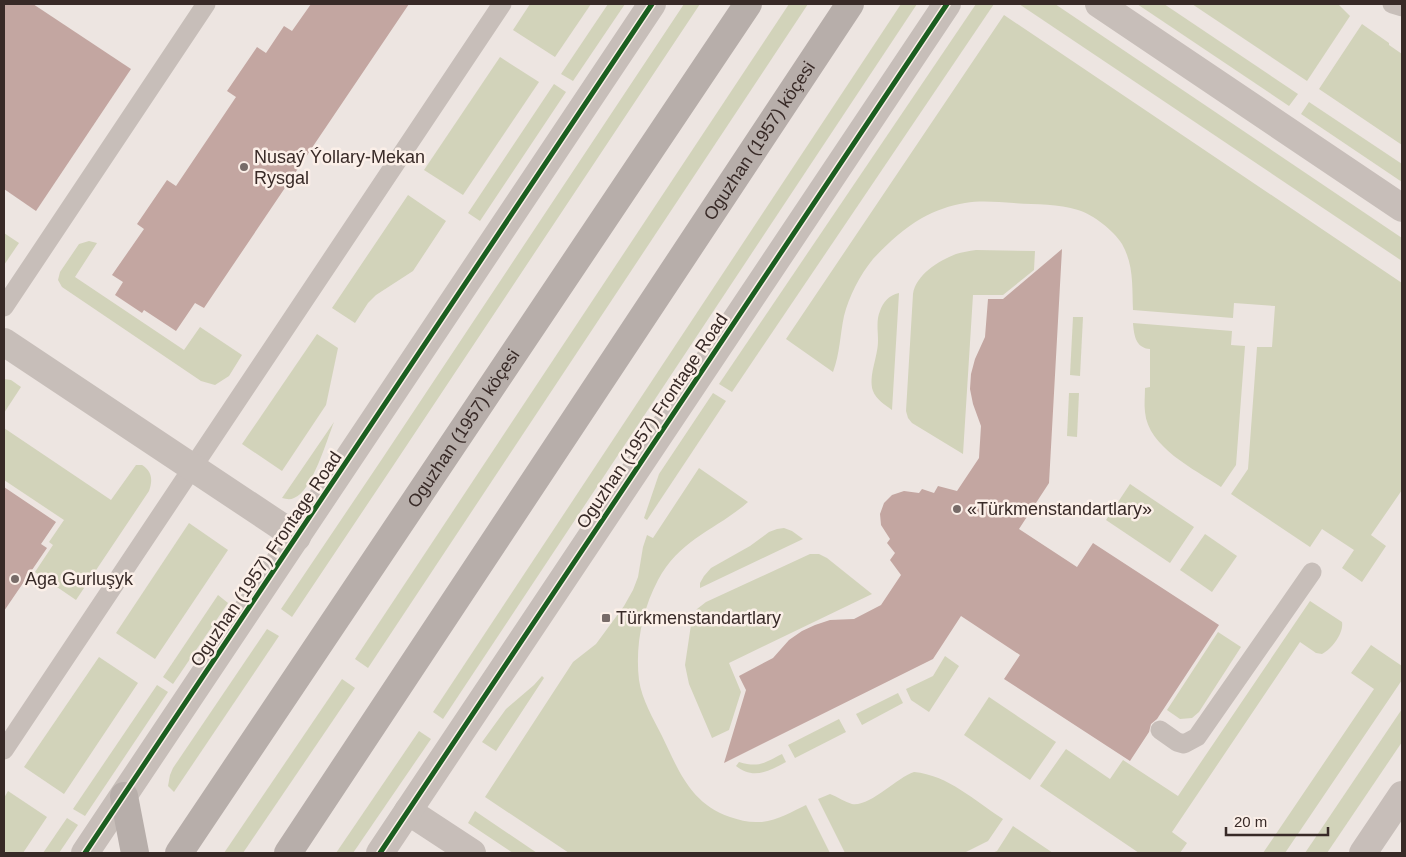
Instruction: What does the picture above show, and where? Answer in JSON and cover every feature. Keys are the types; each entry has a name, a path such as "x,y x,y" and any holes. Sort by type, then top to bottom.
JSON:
{"main road":[{"name":"Oguzhan (1957) köçesi","path":"179,853 748,4"},
{"name":"Oguzhan (1957) köçesi","path":"288,853 850,4"},
{"path":"124,796 135,853"}],"street":[{"name":"Oguzhan (1957) Frontage Road","path":"85,853 652,4"},
{"name":"Oguzhan (1957) Frontage Road","path":"380,853 947,4"},
{"path":"1098,4 1402,208"},
{"path":"4,342 297,537"},
{"path":"1363,853 1402,795"},
{"path":"408,811 472,853"}],"lane":[{"path":"4,307 206,4"},
{"path":"4,750 502,4"},
{"path":"1392,4 1402,7"},
{"path":"1160,730 1177,742 1184,744 1197,737 1312,572"}],"green space":[{"path":"530,4 591,4 555,57 513,30"},
{"path":"608,4 625,4 573,81 561,74"},
{"path":"684,4 700,4 292,617 281,609"},
{"path":"789,4 808,4 368,668 355,659"},
{"path":"901,4 917,4 443,719 433,712"},
{"path":"976,4 994,4 732,392 719,384"},
{"path":"1019,4 1055,4 1402,238 1402,261"},
{"path":"1137,4 1164,4 1298,94 1289,106"},
{"path":"1192,4 1338,4 1350,16 1307,81"},
{"path":"1004,15 1402,283 1402,490 1371,535 1386,546 1362,582 1342,568 1354,550 1322,529 1310,547 1231,494 1248,469 1257,347 1272,347 1275,306 1234,303 1233,318 1133,310 1129,260 1122,244 1114,233 1084,212 1054,205 983,201 960,204 932,213 915,222 896,237 873,259 864,272 846,308 833,372 786,339"},
{"path":"1362,24 1402,54 1402,145 1319,89"},
{"path":"500,57 539,82 463,195 424,170"},
{"path":"554,84 566,92 480,221 468,213"},
{"path":"1309,102 1402,164 1402,182 1301,114"},
{"path":"408,195 446,221 413,271 376,295 368,303 355,323 332,308"},
{"path":"4,233 19,243 4,265"},
{"path":"89,241 97,243 75,277 184,350 200,327 242,355 229,376 215,385 201,381 62,287 58,280 60,272 79,244"},
{"path":"976,250 1035,251 1034,270 1003,295 973,295 963,454 912,423 908,418 906,411 913,294 918,281 935,265 956,254"},
{"path":"899,293 892,410 874,394 872,373 878,347 879,314 887,299"},
{"path":"1073,317 1083,317 1080,376 1070,375"},
{"path":"1133,323 1232,331 1231,345 1245,346 1236,465 1221,487 1174,456 1154,436 1148,425 1145,412 1145,388 1150,387 1150,349 1139,344 1135,337"},
{"path":"317,334 338,348 326,405 282,471 242,444"},
{"path":"4,379 11,380 21,387 4,413"},
{"path":"713,393 726,401 647,520 644,518 659,474"},
{"path":"1069,393 1079,393 1077,437 1067,436"},
{"path":"334,422 313,476 307,486 301,494 294,498 282,498"},
{"path":"4,428 111,500 136,465 142,465 150,473 151,483 149,491 76,600 35,572 53,545 49,542 64,520 4,480"},
{"path":"699,468 748,502 699,536 677,554 658,580 644,616 639,642 638,667 643,695 680,773 695,794 705,803 716,811 730,817 756,822 776,819 806,805 830,853 569,853 485,797 573,662 596,644 624,606 638,577 647,535 653,538"},
{"path":"1130,484 1194,527 1170,563 1106,520"},
{"path":"189,523 228,550 155,659 116,633"},
{"path":"784,528 803,539 700,588 700,583 711,568 750,546 769,532"},
{"path":"1205,534 1237,556 1212,592 1180,570"},
{"path":"810,554 819,554 827,558 872,594 729,663 741,692 729,730 712,738 689,684 685,665 692,618 697,609 706,602"},
{"path":"218,595 228,603 173,684 163,677"},
{"path":"1310,601 1342,622 1339,636 1333,645 1322,654 1316,653 1300,642 1172,832 1187,843 1180,853 1139,853 1040,786 1066,749 1110,779 1123,760 1178,796"},
{"path":"267,629 279,636 174,792 168,786 173,768"},
{"path":"1218,632 1241,647 1199,712 1192,718 1180,719 1167,710"},
{"path":"1371,645 1402,666 1402,680 1285,853 1263,853 1374,689 1351,673"},
{"path":"945,656 959,666 929,712 911,700 906,689 933,676"},
{"path":"99,657 138,683 64,794 24,767"},
{"path":"542,676 544,678 496,751 482,742 506,709"},
{"path":"342,679 355,688 243,853 224,853"},
{"path":"157,685 168,692 85,816 73,809"},
{"path":"898,693 903,703 862,725 856,714"},
{"path":"989,697 1056,742 1030,780 964,735"},
{"path":"1402,709 1402,742 1327,853 1305,853"},
{"path":"839,719 846,732 795,758 788,745"},
{"path":"419,731 431,739 353,853 336,853"},
{"path":"782,754 786,762 761,773 749,773 736,766 739,762 752,765 761,764"},
{"path":"914,772 926,774 950,783 1003,819 988,841 964,853 845,853 818,799 830,794 852,804 859,804 875,797"},
{"path":"8,791 47,817 23,853 4,853 4,798"},
{"path":"475,811 537,853 513,853 468,823"},
{"path":"67,818 78,825 59,853 43,853"},
{"path":"1013,826 1053,853 992,853 997,851"}],"building":[{"path":"4,4 33,4 131,69 36,211 4,189"},
{"name":"Nusaý Ýollary-Mekan Rysgal","path":"311,4 409,4 204,308 195,303 176,331 144,310 142,313 115,295 123,282 112,275 144,229 137,224 167,180 176,186 236,97 227,91 257,47 266,53 284,26 292,31"},
{"name":"«Türkmenstandartlary»","path":"1062,249 1049,483 1019,529 1077,567 1093,543 1219,625 1157,719 1151,724 1149,732 1130,761 1004,679 1020,655 961,616 933,659 724,763 746,690 739,676 773,658 789,640 802,631 830,620 854,619 881,605 901,575 890,560 895,553 887,543 890,539 881,525 880,514 884,503 892,495 904,491 919,493 922,489 934,493 938,486 957,491 979,458 981,426 970,389 975,359 985,337 988,299 1003,299"},
{"name":"Aga Gurluşyk","path":"4,487 56,522 41,544 47,548 4,611"}],"cycle path":[{"path":"85,853 652,4"},
{"path":"380,853 947,4"}],"place":[{"name":"Nusaý Ýollary-Mekan Rysgal","path":"244,167"},
{"name":"«Türkmenstandartlary»","path":"957,509"},
{"name":"Aga Gurluşyk","path":"15,579"},
{"name":"Türkmenstandartlary","path":"606,618"}]}
